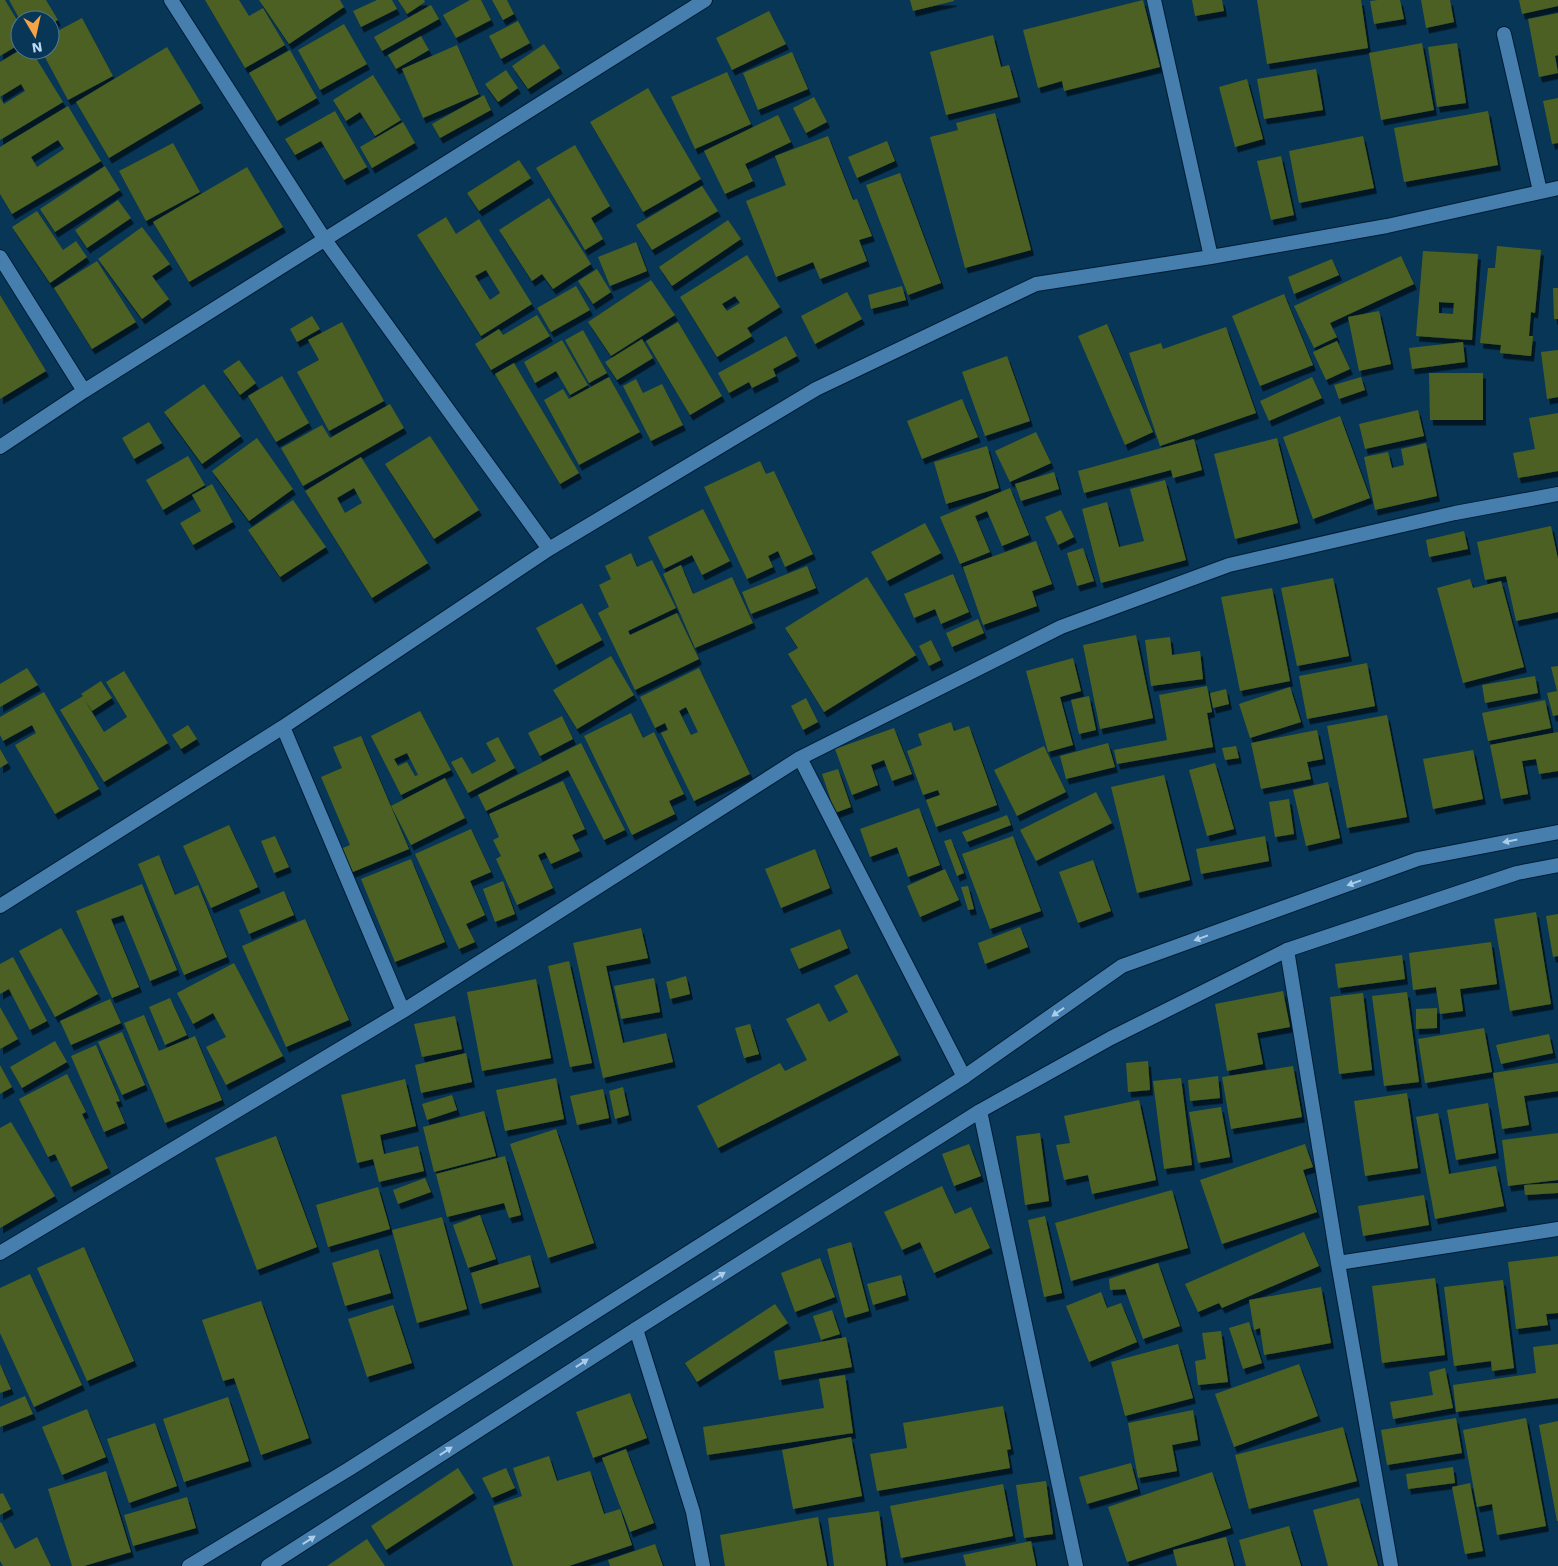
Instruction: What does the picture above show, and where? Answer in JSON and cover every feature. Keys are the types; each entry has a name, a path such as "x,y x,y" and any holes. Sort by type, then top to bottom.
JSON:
{"street":[{"path":"171,0 325,240 549,549"},
{"path":"0,446 84,391 705,0"},
{"path":"1154,0 1211,257"},
{"path":"1504,34 1540,191"},
{"path":"0,906 283,727 549,549 816,389 1036,284 1211,257 1387,226 1558,188"},
{"path":"0,257 84,391"},
{"path":"0,1253 403,1011 800,758 1061,627 1229,564 1455,514 1558,494"},
{"path":"283,727 403,1011"},
{"path":"800,758 964,1077"},
{"path":"189,1566 349,1469 964,1077 1122,966 1418,859 1558,832"},
{"path":"268,1566 636,1329 980,1111 1111,1038 1287,950 1517,873 1558,865"},
{"path":"1287,950 1338,1263 1391,1566"},
{"path":"980,1111 1076,1566"},
{"path":"1338,1263 1558,1229"},
{"path":"636,1329 693,1512 703,1566"}],"building":[{"path":"0,0 5,0 11,10 10,50 0,56"},
{"path":"9,0 46,0 52,10 14,10"},
{"path":"205,0 239,0 249,16 263,8 285,45 245,68"},
{"path":"259,0 340,0 344,7 289,44"},
{"path":"377,0 392,0 397,9 361,27 353,11"},
{"path":"398,0 424,0 425,2 407,14"},
{"path":"470,0 481,0 491,20 456,38 443,15"},
{"path":"492,0 507,0 514,14 503,20"},
{"path":"910,0 954,0 954,1 913,11"},
{"path":"1143,0 1160,67 1064,91 1062,81 1038,88 1023,30"},
{"path":"1192,0 1222,0 1224,11 1195,16"},
{"path":"1257,0 1361,0 1368,48 1267,64"},
{"path":"1400,0 1404,19 1374,24 1370,1"},
{"path":"1421,0 1450,0 1454,22 1426,28"},
{"path":"1519,0 1558,0 1558,6 1522,14"},
{"path":"431,5 439,19 382,51 374,37"},
{"path":"769,11 786,44 732,70 716,38"},
{"path":"1558,13 1558,55 1555,56 1558,73 1539,77 1528,19"},
{"path":"82,18 113,76 68,100 46,60 60,60 60,30"},
{"path":"518,21 530,43 501,59 489,36"},
{"path":"344,24 367,64 320,90 298,50"},
{"path":"993,35 1001,67 1009,65 1018,97 946,115 930,52"},
{"path":"421,36 429,50 396,69 388,55"},
{"path":"1422,43 1434,110 1381,120 1369,53"},
{"path":"1457,43 1466,103 1437,107 1428,47"},
{"path":"544,44 560,68 528,89 512,66"},
{"path":"457,45 479,94 423,118 402,69"},
{"path":"167,47 201,103 109,158 76,102"},
{"path":"290,50 317,98 277,121 249,73"},
{"path":"792,52 808,89 758,110 743,73"},
{"path":"10,56 10,60 37,60 63,102 0,140 0,62","holes":["21,84 25,91 4,104 0,97"]},
{"path":"1316,69 1323,110 1264,119 1257,79"},
{"path":"506,70 518,88 498,102 485,84"},
{"path":"727,72 751,124 695,149 671,97"},
{"path":"373,75 401,120 375,136 360,112 346,121 333,100"},
{"path":"1247,79 1263,139 1235,147 1219,87"},
{"path":"648,88 701,179 643,212 590,122"},
{"path":"484,95 491,110 440,138 432,124"},
{"path":"814,97 827,122 806,133 793,108"},
{"path":"1558,98 1558,143 1552,144 1543,101"},
{"path":"68,106 101,161 12,214 0,194 0,147","holes":["58,140 64,149 37,167 31,157"]},
{"path":"335,111 367,167 344,180 321,141 295,155 285,139"},
{"path":"1488,111 1498,165 1404,182 1394,128"},
{"path":"995,113 1031,250 965,268 930,137 958,130 956,123"},
{"path":"778,115 791,142 745,164 753,181 725,194 704,151"},
{"path":"403,122 415,143 372,168 360,147"},
{"path":"828,136 853,200 857,199 872,236 859,240 867,261 820,279 813,262 776,277 746,201 786,185 775,156"},
{"path":"1363,136 1374,188 1299,203 1289,151"},
{"path":"887,141 895,161 857,178 848,157"},
{"path":"173,143 200,192 146,221 119,171"},
{"path":"575,145 610,206 591,218 603,239 585,250 536,168"},
{"path":"1281,156 1294,215 1271,220 1257,161"},
{"path":"519,160 531,178 479,211 467,193"},
{"path":"105,166 120,190 55,232 40,209"},
{"path":"247,167 283,227 189,282 153,222"},
{"path":"900,173 941,283 908,295 866,185"},
{"path":"702,186 718,211 652,250 636,225"},
{"path":"549,198 591,264 553,289 542,274 532,281 499,230"},
{"path":"118,200 131,218 87,248 75,230"},
{"path":"37,211 63,250 76,241 87,257 50,283 12,227"},
{"path":"446,217 456,234 479,219 532,304 481,336 417,235","holes":["486,270 500,293 490,300 475,276"]},
{"path":"728,220 741,239 672,286 659,267"},
{"path":"142,227 170,264 152,276 169,299 142,319 98,259"},
{"path":"636,242 647,271 610,286 598,257"},
{"path":"1497,246 1541,250 1535,313 1531,312 1529,336 1533,336 1531,356 1500,353 1501,345 1480,343 1488,268 1495,268"},
{"path":"1423,251 1478,254 1472,340 1416,336","holes":["1439,302 1454,303 1453,314 1439,313"]},
{"path":"747,255 780,307 747,328 752,336 717,357 680,297","holes":["735,296 740,303 727,311 722,304"]},
{"path":"1401,256 1414,284 1330,323 1337,337 1314,348 1294,306"},
{"path":"1332,259 1339,275 1294,294 1288,277"},
{"path":"97,261 136,322 92,349 54,288"},
{"path":"597,269 611,292 593,304 578,281"},
{"path":"651,280 675,315 611,356 588,322"},
{"path":"576,286 590,310 551,332 537,308"},
{"path":"902,286 906,300 871,309 868,295"},
{"path":"1553,288 1558,288 1558,319 1554,319"},
{"path":"847,292 862,319 815,344 801,316"},
{"path":"1284,294 1313,365 1260,386 1232,316"},
{"path":"0,295 46,371 0,399"},
{"path":"1379,311 1391,364 1359,371 1348,317"},
{"path":"537,315 550,336 491,370 475,344 499,329 503,335"},
{"path":"312,316 320,329 297,342 290,329"},
{"path":"342,322 384,401 329,431 297,372 319,360 308,340"},
{"path":"678,322 722,396 690,415 646,341"},
{"path":"1107,324 1153,432 1125,445 1078,336"},
{"path":"1226,327 1256,413 1160,446 1129,353 1161,343 1163,349"},
{"path":"583,330 607,373 589,383 565,340"},
{"path":"786,336 797,356 773,369 776,376 752,388 749,382 729,393 718,373"},
{"path":"642,339 653,358 617,380 605,362"},
{"path":"562,340 588,385 570,395 556,371 535,383 524,362"},
{"path":"1337,341 1350,369 1326,380 1313,352"},
{"path":"1463,342 1465,362 1412,369 1409,348"},
{"path":"1558,350 1558,397 1547,399 1541,352"},
{"path":"1007,356 1030,421 985,436 962,372"},
{"path":"239,360 256,383 240,395 223,371"},
{"path":"514,363 579,473 560,484 495,374"},
{"path":"1429,373 1483,373 1483,420 1430,420"},
{"path":"282,376 309,423 276,442 248,396"},
{"path":"609,377 640,432 579,465 544,400 563,389 569,399"},
{"path":"1312,377 1322,398 1269,421 1260,401"},
{"path":"1361,377 1365,390 1339,399 1334,385"},
{"path":"636,379 643,393 662,384 683,425 651,441 623,386"},
{"path":"204,384 241,436 202,464 164,412"},
{"path":"962,399 978,437 922,459 907,421"},
{"path":"390,404 404,428 303,486 281,448 322,425 330,438"},
{"path":"1418,410 1424,436 1365,449 1359,424"},
{"path":"1558,413 1558,471 1518,478 1513,453 1535,449 1529,418"},
{"path":"1340,416 1370,498 1313,519 1283,437"},
{"path":"149,422 162,443 134,459 122,438"},
{"path":"1036,432 1051,463 1010,482 995,451"},
{"path":"430,436 479,510 434,539 385,464"},
{"path":"257,438 293,489 249,521 212,471"},
{"path":"1277,438 1298,523 1235,539 1214,454"},
{"path":"1194,439 1202,470 1173,478 1171,470 1084,493 1078,471"},
{"path":"1426,443 1437,496 1375,510 1364,457 1388,452 1392,468 1404,465 1401,449"},
{"path":"987,446 999,488 946,504 934,462"},
{"path":"188,456 205,485 163,510 146,480"},
{"path":"361,457 428,563 372,598 305,491","holes":["354,488 362,503 345,513 337,498"]},
{"path":"760,461 766,474 774,471 813,554 785,567 778,551 768,556 773,567 747,579 704,487"},
{"path":"1054,472 1059,489 1021,501 1015,484"},
{"path":"1165,480 1186,560 1101,583 1082,509 1107,502 1119,547 1144,541 1130,489"},
{"path":"212,484 233,522 193,545 180,523 201,511 192,495"},
{"path":"1010,488 1029,535 1002,546 987,511 975,516 990,552 960,564 940,517"},
{"path":"293,500 326,547 280,577 248,530"},
{"path":"703,509 730,561 702,575 692,555 664,569 648,537"},
{"path":"1061,510 1074,537 1058,545 1045,517"},
{"path":"925,523 941,553 887,581 871,552"},
{"path":"1551,526 1558,559 1558,612 1516,621 1506,576 1485,580 1477,542"},
{"path":"1464,531 1468,549 1429,557 1426,540"},
{"path":"1036,541 1052,584 1032,591 1037,606 983,625 963,567"},
{"path":"1083,548 1094,581 1077,586 1067,553"},
{"path":"631,553 637,567 652,560 676,608 628,631 630,635 677,613 699,659 635,690 598,613 609,607 599,585 611,579 605,566"},
{"path":"681,565 693,594 732,577 753,623 695,648 663,574"},
{"path":"807,566 816,588 751,614 742,592"},
{"path":"953,574 969,612 941,624 935,609 914,618 904,594"},
{"path":"867,577 916,655 824,712 788,654 798,648 785,628"},
{"path":"1333,578 1349,656 1297,666 1281,588"},
{"path":"1470,579 1473,588 1501,581 1524,667 1463,683 1437,588"},
{"path":"1272,588 1290,681 1240,691 1221,597"},
{"path":"582,603 602,640 556,665 536,628"},
{"path":"978,619 984,633 952,647 946,633"},
{"path":"1136,635 1153,718 1100,729 1083,645"},
{"path":"1170,637 1172,655 1200,651 1203,679 1151,686 1145,640"},
{"path":"931,640 941,660 929,666 919,646"},
{"path":"611,656 634,695 577,729 553,690"},
{"path":"1073,658 1081,691 1060,697 1073,745 1048,752 1026,671"},
{"path":"1367,663 1375,706 1307,719 1299,676"},
{"path":"1558,666 1558,715 1553,716 1547,693 1557,691 1551,667"},
{"path":"27,668 38,685 0,707 0,684"},
{"path":"699,668 750,774 694,801 661,733 668,730 665,723 655,728 640,697","holes":["686,707 698,732 691,735 679,711"]},
{"path":"124,671 168,743 104,782 60,710 83,696 81,694 101,681 112,698 92,711 84,699 104,732 127,717 106,682"},
{"path":"1535,676 1538,693 1485,703 1482,685"},
{"path":"1207,686 1212,712 1207,713 1213,747 1117,764 1114,750 1167,740 1159,695"},
{"path":"1290,687 1301,722 1250,738 1239,704"},
{"path":"1226,689 1229,704 1213,708 1210,693"},
{"path":"44,692 99,789 55,814 15,745 36,733 32,725 3,741 0,735 0,717"},
{"path":"1089,696 1096,730 1079,734 1071,700"},
{"path":"806,698 818,722 803,730 791,706"},
{"path":"1545,700 1551,728 1488,741 1482,713"},
{"path":"420,711 451,770 401,795 371,736","holes":["407,753 418,775 415,776 407,762 398,766 394,759"]},
{"path":"631,713 643,738 654,732 684,794 669,801 675,814 632,835 584,736"},
{"path":"1387,715 1407,817 1347,828 1327,726"},
{"path":"562,716 573,739 540,756 528,733"},
{"path":"951,722 954,731 969,726 997,805 936,827 926,800 940,795 938,790 923,795 907,751 922,745 918,734"},
{"path":"188,725 197,739 181,749 172,735"},
{"path":"894,728 912,774 892,781 884,760 871,765 878,785 852,795 835,749"},
{"path":"1317,730 1323,759 1307,762 1311,779 1261,789 1251,743"},
{"path":"1558,732 1558,771 1539,774 1536,759 1522,761 1528,794 1501,799 1490,745"},
{"path":"361,736 409,849 348,874 338,850 350,845 321,777 342,768 333,747"},
{"path":"498,737 515,768 468,793 451,762 462,757 472,774 496,761 486,743"},
{"path":"581,743 625,830 604,840 568,770 486,811 478,795"},
{"path":"1108,743 1115,767 1066,779 1060,756"},
{"path":"1044,746 1066,792 1017,816 994,770"},
{"path":"1236,746 1239,758 1225,760 1222,748"},
{"path":"0,749 8,763 0,768"},
{"path":"1473,750 1483,799 1433,809 1423,759"},
{"path":"1215,763 1234,829 1207,836 1189,770"},
{"path":"838,769 851,807 835,813 822,774"},
{"path":"1164,775 1190,880 1137,893 1111,787"},
{"path":"445,778 465,818 411,845 391,806"},
{"path":"563,781 585,829 572,835 580,851 551,864 545,852 538,855 553,888 517,905 496,859 501,856 493,840 499,837 489,814"},
{"path":"1328,782 1340,838 1306,846 1293,790"},
{"path":"1096,792 1112,823 1036,861 1020,830"},
{"path":"1289,799 1294,834 1275,837 1269,802"},
{"path":"919,808 940,865 908,877 897,847 870,857 860,829"},
{"path":"1007,815 1011,825 967,842 962,832"},
{"path":"229,825 258,887 211,908 183,846"},
{"path":"471,829 491,872 470,881 485,915 466,924 475,942 459,949 415,854"},
{"path":"275,836 289,867 274,873 261,841"},
{"path":"1013,836 1041,911 990,929 962,854"},
{"path":"1265,836 1269,861 1201,874 1196,849"},
{"path":"951,839 964,873 957,876 944,841"},
{"path":"815,849 830,888 781,908 765,869"},
{"path":"159,855 175,895 198,885 227,957 184,975 138,864"},
{"path":"411,859 445,942 395,962 361,879"},
{"path":"1093,860 1111,911 1078,923 1059,872"},
{"path":"945,869 959,900 920,917 907,886"},
{"path":"503,881 515,914 495,922 483,889"},
{"path":"142,884 177,970 150,981 123,915 111,919 139,987 112,998 76,911"},
{"path":"968,886 974,909 968,910 961,887"},
{"path":"284,891 294,915 249,934 239,910"},
{"path":"1536,912 1551,1004 1510,1011 1494,919"},
{"path":"1558,914 1558,956 1553,957 1546,916"},
{"path":"305,919 349,1020 286,1047 242,946"},
{"path":"1020,927 1028,947 985,964 978,943"},
{"path":"61,928 98,994 55,1017 19,951"},
{"path":"641,928 648,958 606,966 623,1043 666,1033 673,1062 603,1078 573,943"},
{"path":"840,929 848,948 799,969 790,949"},
{"path":"1491,942 1497,984 1460,989 1463,1011 1440,1014 1436,987 1413,990 1409,953"},
{"path":"1402,955 1405,979 1338,988 1335,964"},
{"path":"13,957 47,1021 30,1030 9,989 0,994 0,964"},
{"path":"569,961 592,1063 570,1067 548,966"},
{"path":"234,963 283,1056 226,1085 206,1047 226,1037 213,1013 193,1024 177,993"},
{"path":"857,974 899,1055 718,1148 697,1106 780,1063 785,1071 807,1060 786,1019 819,1003 829,1022 848,1012 834,986"},
{"path":"686,976 690,994 670,999 666,982"},
{"path":"654,978 660,1012 621,1019 614,986"},
{"path":"536,979 551,1058 482,1071 467,992"},
{"path":"1283,991 1290,1027 1257,1033 1263,1064 1227,1071 1215,1004"},
{"path":"1407,992 1419,1082 1384,1086 1372,996"},
{"path":"1363,993 1372,1070 1339,1074 1330,997"},
{"path":"170,998 187,1035 165,1045 149,1007"},
{"path":"110,999 121,1023 71,1045 60,1021"},
{"path":"0,1007 18,1039 0,1049"},
{"path":"1437,1008 1437,1028 1416,1029 1416,1009"},
{"path":"144,1015 159,1051 195,1036 222,1100 165,1123 124,1023"},
{"path":"455,1016 462,1049 422,1057 414,1024"},
{"path":"750,1024 759,1054 744,1058 735,1028"},
{"path":"1484,1028 1492,1072 1425,1083 1418,1039"},
{"path":"122,1032 145,1085 122,1095 98,1042"},
{"path":"1549,1034 1553,1053 1501,1064 1496,1045"},
{"path":"55,1041 67,1062 22,1088 10,1067"},
{"path":"96,1045 120,1101 116,1102 125,1123 104,1132 71,1056"},
{"path":"466,1053 472,1082 421,1093 415,1065"},
{"path":"1148,1061 1150,1090 1128,1092 1126,1063"},
{"path":"1558,1063 1558,1091 1524,1096 1529,1125 1502,1129 1493,1073"},
{"path":"0,1065 12,1087 0,1094"},
{"path":"1293,1066 1302,1117 1231,1129 1222,1077"},
{"path":"67,1074 86,1112 82,1114 108,1168 71,1187 55,1154 48,1157 19,1099"},
{"path":"1218,1076 1220,1098 1190,1101 1188,1080"},
{"path":"556,1078 564,1119 505,1131 496,1090"},
{"path":"1181,1078 1192,1165 1164,1169 1153,1081"},
{"path":"405,1079 416,1126 380,1135 384,1154 418,1146 424,1171 379,1182 373,1159 357,1163 341,1095"},
{"path":"623,1087 629,1115 615,1119 609,1091"},
{"path":"603,1089 609,1118 577,1125 570,1096"},
{"path":"1407,1093 1418,1168 1365,1176 1354,1101"},
{"path":"452,1095 457,1110 427,1120 422,1104"},
{"path":"1139,1100 1156,1180 1092,1194 1088,1175 1064,1180 1056,1145 1070,1143 1064,1116"},
{"path":"1488,1103 1496,1153 1456,1160 1447,1110"},
{"path":"1221,1107 1230,1157 1198,1163 1189,1112"},
{"path":"484,1111 496,1156 434,1172 423,1127"},
{"path":"1438,1113 1449,1174 1496,1166 1504,1206 1435,1219 1416,1117"},
{"path":"11,1122 55,1196 0,1228 0,1128"},
{"path":"556,1129 594,1243 548,1258 510,1144"},
{"path":"1040,1133 1049,1201 1025,1205 1016,1136"},
{"path":"1558,1133 1558,1180 1508,1186 1502,1140"},
{"path":"276,1136 317,1247 257,1270 215,1158"},
{"path":"969,1144 981,1176 954,1186 942,1154"},
{"path":"1305,1144 1313,1167 1303,1170 1317,1212 1222,1244 1200,1180"},
{"path":"505,1156 521,1215 509,1218 504,1203 447,1217 436,1174"},
{"path":"425,1178 431,1192 398,1204 393,1190"},
{"path":"1558,1183 1558,1193 1525,1195 1524,1185"},
{"path":"942,1186 955,1214 971,1207 990,1248 934,1273 920,1242 902,1250 884,1212"},
{"path":"378,1187 390,1229 328,1247 316,1205"},
{"path":"1172,1190 1188,1248 1071,1281 1055,1223"},
{"path":"1424,1195 1429,1225 1363,1236 1358,1206"},
{"path":"480,1215 496,1259 468,1268 453,1225"},
{"path":"1045,1216 1062,1293 1044,1297 1028,1220"},
{"path":"442,1217 467,1309 417,1323 392,1230"},
{"path":"1304,1232 1319,1266 1222,1308 1219,1303 1198,1312 1185,1284"},
{"path":"851,1242 869,1311 845,1318 827,1249"},
{"path":"84,1247 134,1361 87,1381 37,1268"},
{"path":"378,1249 391,1293 345,1306 332,1263"},
{"path":"530,1255 539,1287 480,1304 471,1273"},
{"path":"1558,1256 1558,1313 1546,1314 1548,1325 1516,1329 1508,1262"},
{"path":"820,1258 835,1297 795,1312 781,1273"},
{"path":"1158,1263 1180,1326 1143,1339 1125,1289 1110,1290 1109,1279"},
{"path":"30,1274 82,1385 34,1407 0,1333 0,1288"},
{"path":"901,1275 906,1295 873,1305 867,1284"},
{"path":"1435,1278 1445,1355 1382,1363 1372,1286"},
{"path":"1503,1280 1514,1368 1492,1371 1491,1361 1454,1366 1444,1287"},
{"path":"1321,1287 1331,1343 1264,1355 1260,1328 1254,1330 1249,1300"},
{"path":"1101,1292 1107,1308 1121,1303 1137,1342 1089,1362 1066,1306"},
{"path":"261,1301 309,1438 261,1455 234,1378 223,1381 202,1320"},
{"path":"775,1304 788,1323 697,1382 685,1363"},
{"path":"393,1305 412,1363 367,1377 348,1319"},
{"path":"832,1310 840,1334 821,1340 813,1316"},
{"path":"1249,1322 1262,1363 1243,1369 1229,1328"},
{"path":"1221,1331 1228,1382 1198,1385 1195,1361 1206,1359 1202,1333"},
{"path":"846,1337 852,1367 779,1380 774,1351"},
{"path":"1178,1344 1193,1398 1125,1416 1111,1362"},
{"path":"1558,1344 1558,1398 1456,1412 1453,1385 1536,1373 1533,1347"},
{"path":"0,1364 11,1389 0,1393"},
{"path":"1299,1364 1318,1416 1234,1447 1215,1394"},
{"path":"1445,1368 1453,1408 1393,1419 1390,1402 1433,1395 1429,1372"},
{"path":"845,1375 853,1433 707,1455 703,1427 824,1408 819,1379"},
{"path":"630,1393 647,1438 593,1458 576,1412"},
{"path":"25,1396 33,1414 0,1427 0,1407"},
{"path":"228,1397 249,1461 184,1482 163,1419"},
{"path":"1003,1406 1011,1449 1007,1450 1010,1468 877,1491 870,1454 907,1448 903,1423"},
{"path":"87,1409 106,1457 62,1475 42,1427"},
{"path":"1193,1410 1198,1440 1172,1445 1177,1471 1138,1478 1128,1423"},
{"path":"1456,1418 1462,1453 1387,1465 1381,1430"},
{"path":"1526,1418 1546,1526 1497,1535 1492,1504 1477,1507 1463,1430"},
{"path":"1558,1421 1558,1521 1557,1521 1539,1425"},
{"path":"155,1423 177,1486 129,1503 107,1439"},
{"path":"1343,1427 1357,1481 1249,1509 1235,1455"},
{"path":"851,1437 862,1496 793,1509 782,1450"},
{"path":"626,1449 654,1523 630,1532 602,1458"},
{"path":"549,1456 557,1481 590,1471 604,1514 620,1509 632,1545 569,1566 513,1566 493,1506 522,1496 513,1468"},
{"path":"1131,1463 1138,1489 1087,1504 1079,1477"},
{"path":"1453,1467 1455,1483 1408,1489 1406,1474"},
{"path":"458,1468 474,1493 386,1550 371,1526"},
{"path":"506,1468 515,1488 492,1498 482,1478"},
{"path":"106,1471 131,1552 84,1566 72,1566 48,1489"},
{"path":"1212,1472 1231,1528 1127,1562 1108,1507"},
{"path":"1046,1481 1053,1534 1024,1538 1016,1485"},
{"path":"1470,1483 1483,1551 1465,1554 1452,1487"},
{"path":"1003,1484 1013,1536 901,1558 890,1506"},
{"path":"3,1493 11,1509 0,1515 0,1494"},
{"path":"187,1497 196,1528 133,1546 124,1515"},
{"path":"1359,1498 1378,1566 1328,1566 1313,1510"},
{"path":"879,1511 886,1566 834,1566 828,1518"},
{"path":"818,1517 827,1566 725,1566 720,1535"},
{"path":"1,1522 15,1549 37,1537 51,1566 3,1566 0,1561"},
{"path":"1289,1526 1301,1566 1246,1566 1239,1540"},
{"path":"1226,1537 1234,1566 1177,1566 1173,1550"},
{"path":"367,1539 385,1566 327,1566"},
{"path":"1031,1541 1036,1566 966,1566 963,1555"},
{"path":"655,1544 663,1566 610,1566 608,1560"}]}
